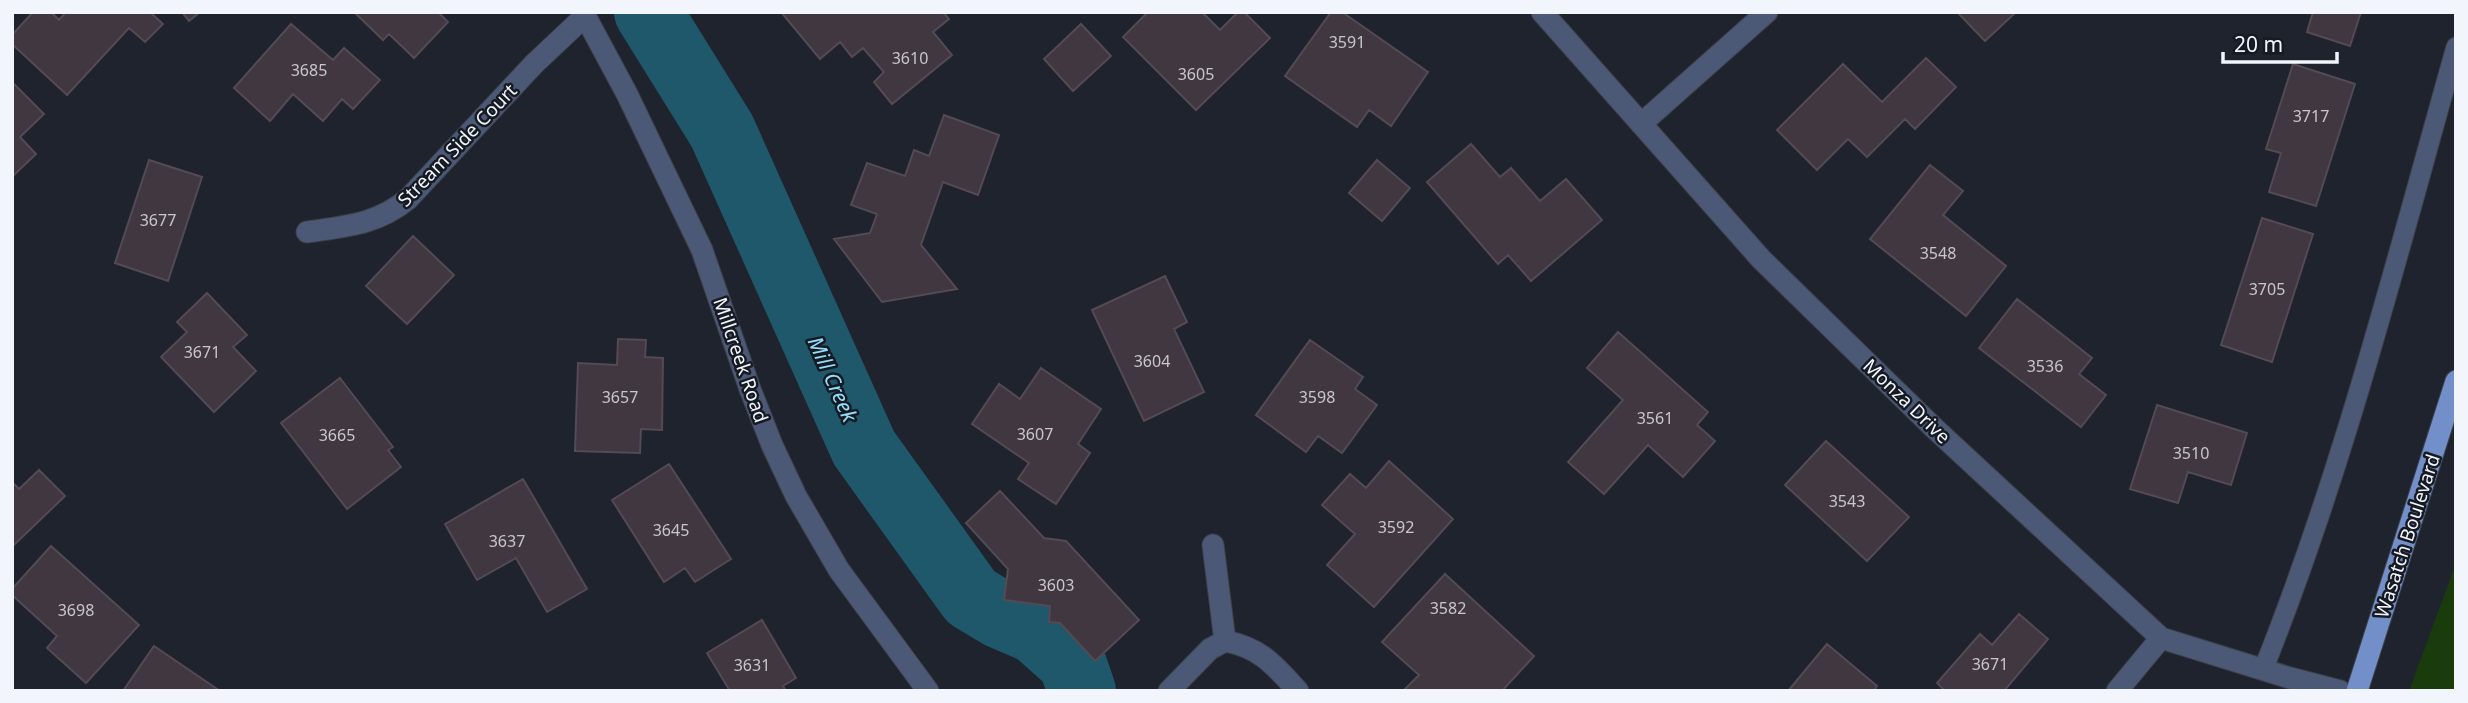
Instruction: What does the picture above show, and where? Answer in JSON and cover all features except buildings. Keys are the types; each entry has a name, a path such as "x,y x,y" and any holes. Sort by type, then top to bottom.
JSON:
{"main road":[{"name":"Wasatch Boulevard","path":"2357,691 2456,381"}],"street":[{"name":"Monza Drive","path":"1542,12 1761,259 1933,427 2161,638 2340,691"},
{"path":"1641,124 1767,12"},
{"name":"Stream Side Court","path":"307,232 375,220 392,212 408,199 584,14"},
{"name":"Millcreek Road","path":"584,14 659,156 702,250 750,389 796,496 839,570 928,691"},
{"path":"1213,545 1225,641"},
{"path":"2117,691 2161,638"},
{"path":"1169,691 1210,649 1225,641 1253,649 1270,660 1298,691"}],"lane":[{"path":"2263,670 2294,593 2359,390 2456,47"}],"green space":[{"path":"2456,563 2456,691 2409,691"}],"waterway":[{"name":"Mill Creek","path":"648,12 722,131 864,448 971,597 1001,615 1036,630 1072,662 1082,691"}]}
